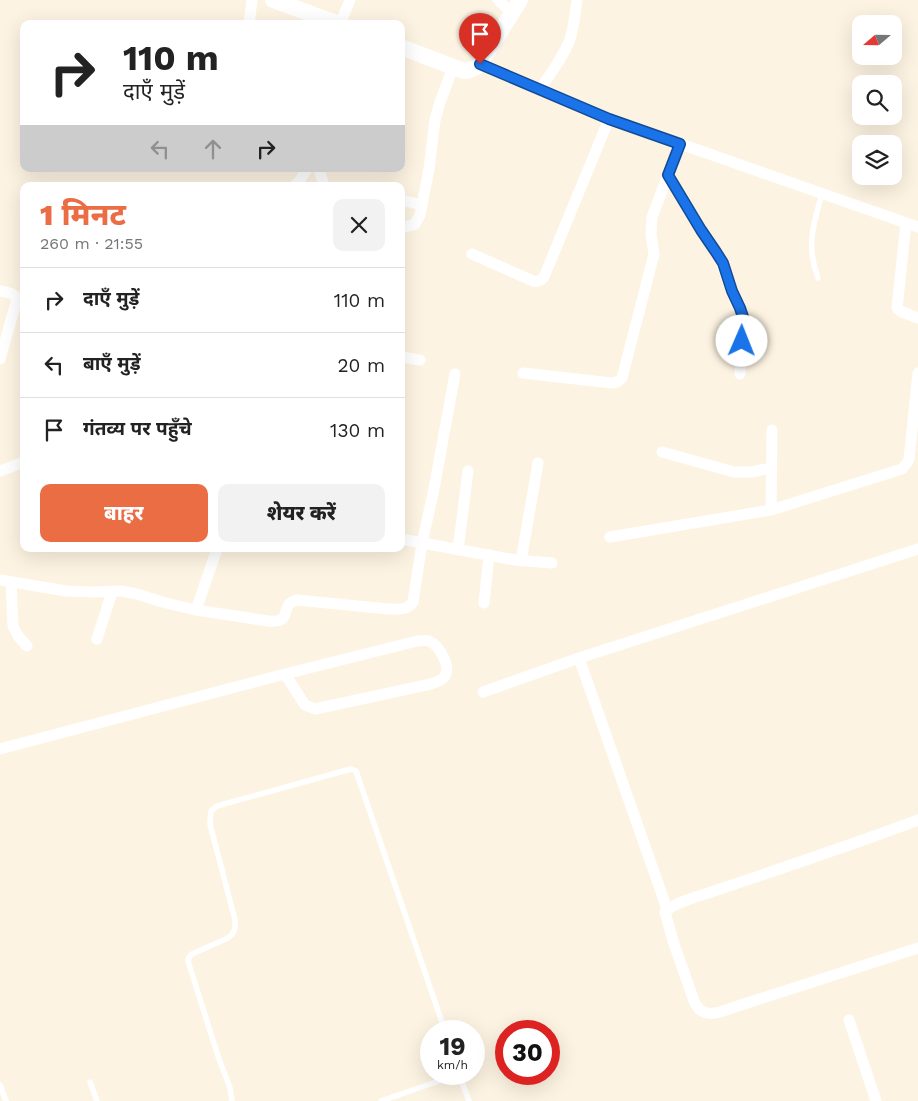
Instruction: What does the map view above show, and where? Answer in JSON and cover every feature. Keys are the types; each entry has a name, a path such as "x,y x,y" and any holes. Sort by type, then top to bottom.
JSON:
{"main road":[{"path":"273,0 328,20"},
{"path":"405,48 464,70 475,69 516,7"}],"street":[{"path":"250,20 252,0"},
{"path":"341,20 350,0"},
{"path":"498,0 516,7"},
{"path":"540,90 569,41 577,0"},
{"path":"480,64 609,119 918,227"},
{"path":"405,227 415,224 420,215 429,169 435,120 453,66"},
{"path":"472,254 533,281 542,280 609,119"},
{"path":"523,373 612,383 622,378 654,254 651,235 652,217 680,144"},
{"path":"668,175 701,230 720,256 740,308 743,317 740,374"},
{"path":"405,201 422,205"},
{"path":"906,223 897,308 898,311 918,318"},
{"path":"0,290 20,297 16,302 0,359"},
{"path":"405,358 420,360"},
{"path":"610,537 771,510 897,471 905,466 909,459 918,373"},
{"path":"27,646 18,636 13,626 5,581 66,590 137,594 196,610 275,621 282,620 289,604 297,600 388,609 408,608 413,602 422,543 455,374"},
{"path":"771,510 772,430"},
{"path":"662,452 734,472 752,472 771,468"},
{"path":"521,561 538,463"},
{"path":"3,470 20,464"},
{"path":"3,470 20,471"},
{"path":"458,550 468,471"},
{"path":"405,541 521,561 552,563"},
{"path":"483,692 579,658 918,549"},
{"path":"196,610 215,552"},
{"path":"484,602 489,555"},
{"path":"97,639 112,592"},
{"path":"0,749 285,674 424,640 431,642 438,649 447,667 447,673 444,678 431,684 315,709 305,705 285,674"},
{"path":"579,658 667,909 665,912 696,1007 700,1012 712,1014 918,948"},
{"path":"667,909 700,896 861,842 918,820"},
{"path":"849,1020 876,1101"}],"lane":[{"path":"818,278 812,255 812,232 822,194"},
{"path":"232,1101 230,1088 188,963 189,957 192,954 228,938 235,931 235,920 210,824 211,811 216,806 351,769 356,771 441,1020"},
{"path":"90,1082 97,1101"},
{"path":"0,1085 6,1101"},
{"path":"381,1101 427,1085"},
{"path":"463,1085 470,1101"}],"route":[{"path":"480,64 609,119 680,144 668,175 701,230 720,256 743,317 742,341"}]}
